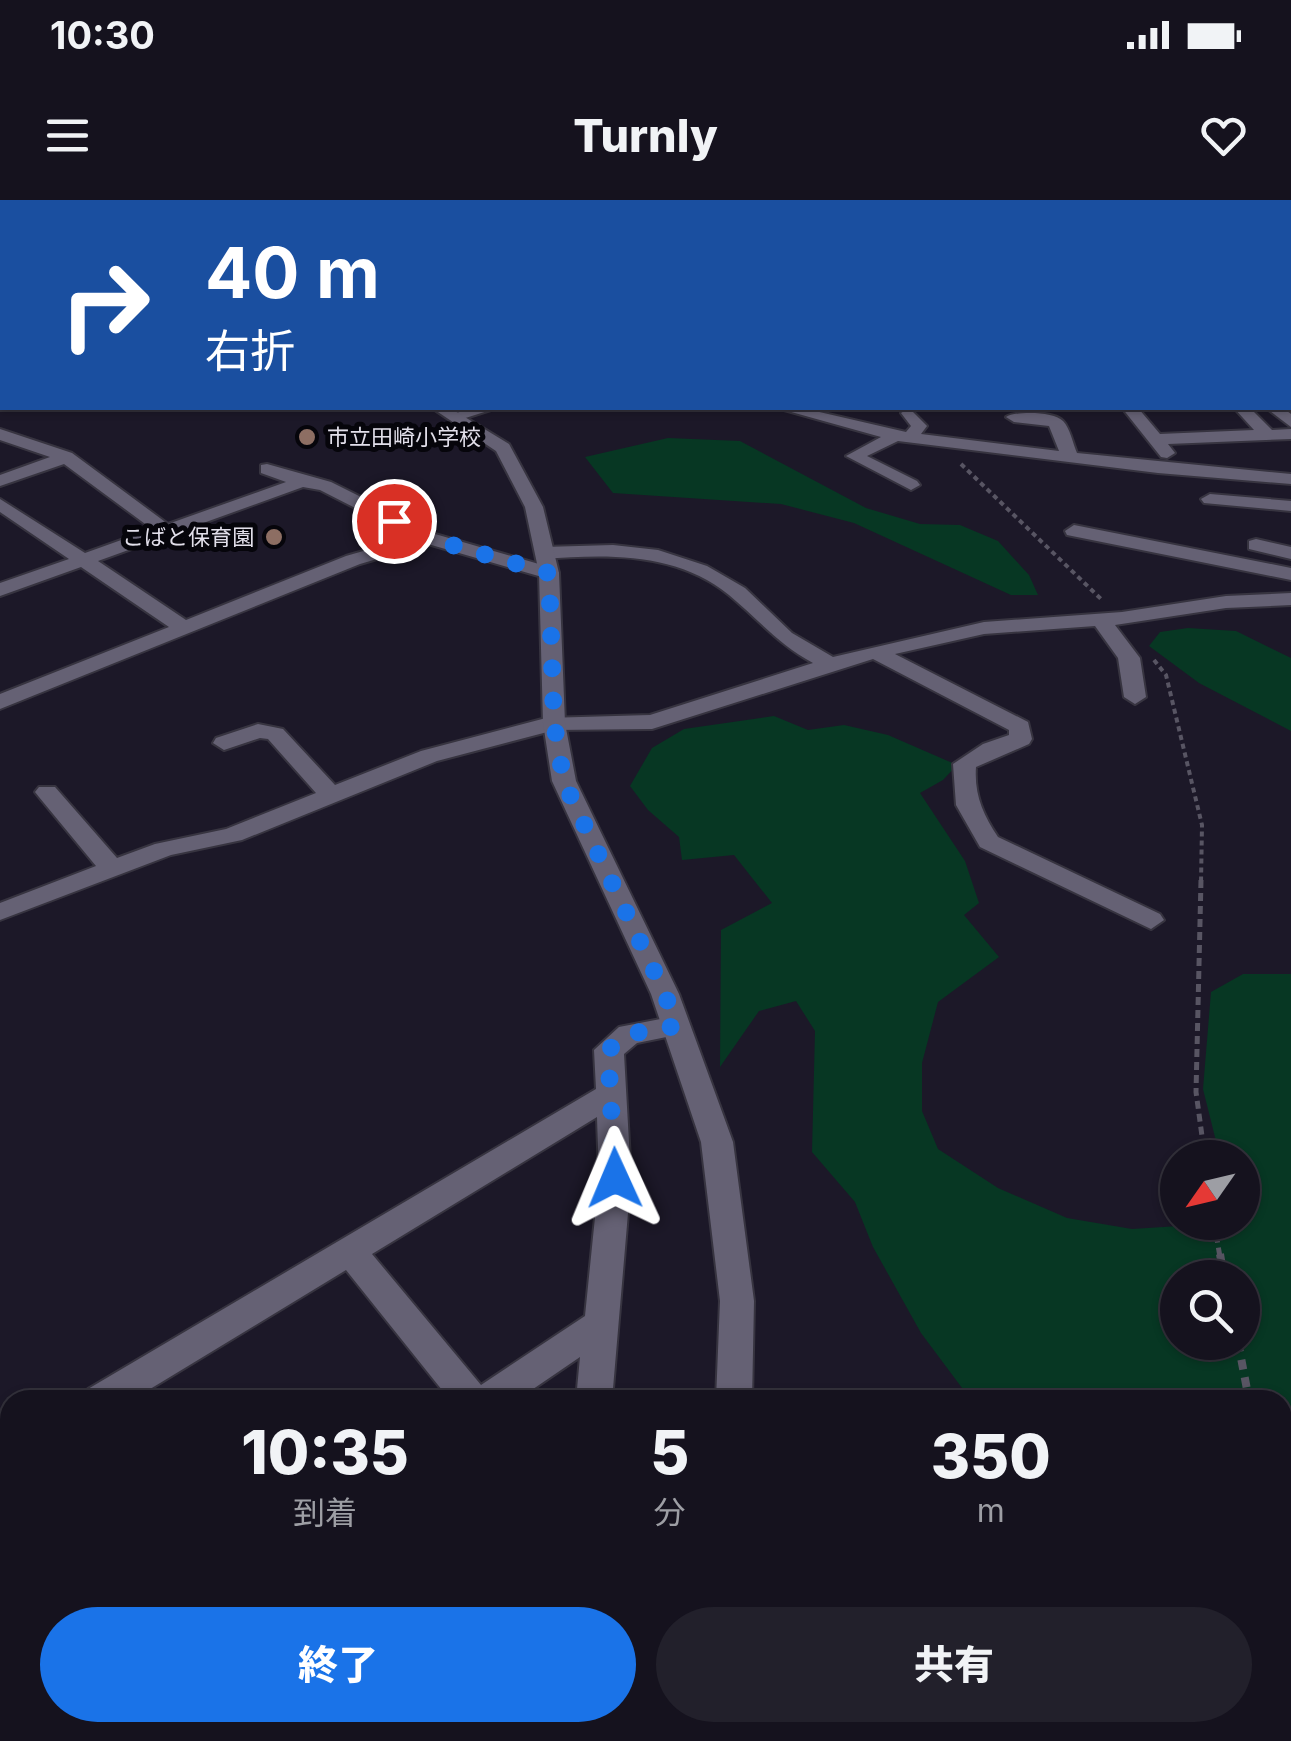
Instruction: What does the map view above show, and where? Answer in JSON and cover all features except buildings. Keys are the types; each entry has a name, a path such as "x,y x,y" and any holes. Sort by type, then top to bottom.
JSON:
{"street":[{"path":"792,410 902,437 1180,470 1291,478"},
{"path":"1132,410 1180,470"},
{"path":"1244,410 1268,435"},
{"path":"448,412 503,448 534,507 547,563 554,723 564,782 665,994 717,1142 737,1301 734,1390"},
{"path":"909,412 918,426 902,437 854,456 911,485"},
{"path":"1014,417 1056,422 1070,456"},
{"path":"0,434 66,457 165,530"},
{"path":"1156,438 1291,434"},
{"path":"0,482 66,457"},
{"path":"267,468 325,486 428,538 547,563 612,548 649,552 690,566 723,582 757,608 781,636 831,664"},
{"path":"1208,472 1202,503 1291,506"},
{"path":"0,590 302,482"},
{"path":"0,504 184,628"},
{"path":"1074,531 1291,574"},
{"path":"0,702 352,560 428,538"},
{"path":"1256,546 1291,553"},
{"path":"0,912 164,849 232,835 429,756 554,723 652,722 831,664 984,628 1112,619 1226,602 1291,599"},
{"path":"1112,619 1129,658 1135,697"},
{"path":"875,652 1020,727 1021,739 991,749 965,764 961,784 975,822 989,842 1151,920"},
{"path":"224,744 258,731 275,734 330,795"},
{"path":"47,792 111,867"},
{"path":"595,1390 615,1178 608,1050 629,1034 676,1026"},
{"path":"118,1390 613,1093"},
{"path":"349,1250 464,1390"},
{"path":"503,1390 602,1324"}],"path":[{"path":"936,440 1112,619"},
{"path":"1166,675 1202,825 1196,1092 1203,1140"},
{"path":"1242,1360 1248,1390"}],"green space":[{"path":"668,438 740,441 866,508 920,524 960,525 998,541 1029,575 1038,595 1011,595 854,523 781,504 613,493 585,457"},
{"path":"1188,628 1236,631 1291,658 1291,731 1199,683 1149,646 1160,632"},
{"path":"774,716 808,730 844,725 888,735 957,765 943,780 920,793 965,861 979,903 964,915 999,957 938,1002 922,1063 922,1111 938,1149 998,1188 1067,1218 1132,1229 1160,1227 1160,1240 1260,1240 1260,1140 1216,1140 1203,1089 1211,992 1243,974 1291,974 1291,1390 964,1390 921,1333 873,1247 855,1202 812,1152 815,1031 796,1001 759,1011 720,1067 721,930 772,903 734,855 682,860 679,837 648,810 630,786 652,748 684,729"}],"place":[{"name":"市立田崎小学校","path":"307,437"},
{"name":"こばと保育園","path":"274,537"}],"route":[{"path":"394,521 428,538 549,573 554,723 564,782 665,994 676,1026 629,1034 608,1050 615,1178"}]}
